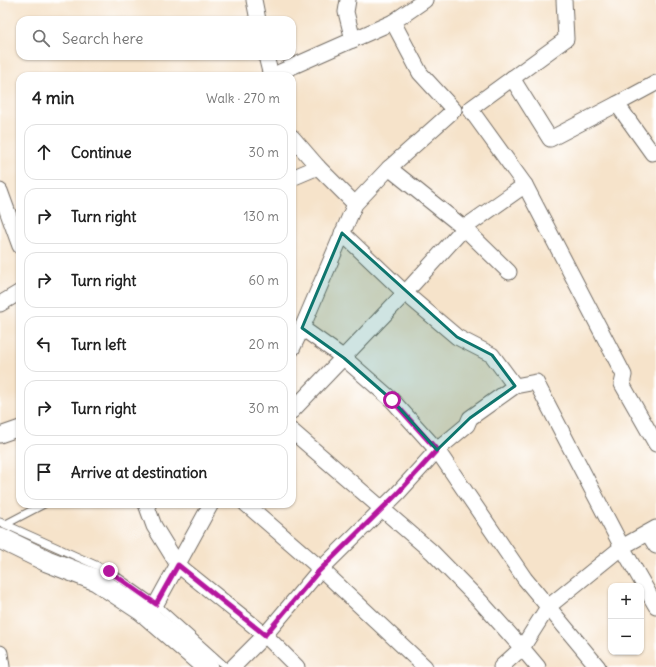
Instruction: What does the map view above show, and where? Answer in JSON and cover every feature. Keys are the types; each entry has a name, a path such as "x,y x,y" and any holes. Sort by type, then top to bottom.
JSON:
{"street":[{"path":"254,0 257,16"},
{"path":"348,0 346,12 353,40"},
{"path":"280,72 393,22 425,0"},
{"path":"296,341 355,204 389,168 454,110 470,108 566,39 564,0"},
{"path":"393,22 420,73 454,110"},
{"path":"267,60 270,72"},
{"path":"512,78 550,139 656,82"},
{"path":"617,104 652,153 656,152"},
{"path":"470,108 525,185 624,375 622,384 656,444"},
{"path":"296,142 318,167 355,204"},
{"path":"296,176 318,167"},
{"path":"389,168 464,228 509,272"},
{"path":"296,407 344,358 464,228 525,185"},
{"path":"0,191 16,235"},
{"path":"342,233 405,293 457,336 492,355 515,386"},
{"path":"0,304 16,294"},
{"path":"302,328 344,358 392,400 437,450 525,579 598,667"},
{"path":"233,667 265,635 321,569 398,493 437,450 467,425 470,418 515,386 536,382 622,547 656,606"},
{"path":"0,435 16,429"},
{"path":"296,434 432,552 481,602 538,667"},
{"path":"147,508 154,526 178,565 265,635 297,667"},
{"path":"156,604 209,508"},
{"path":"251,508 321,569 425,667"},
{"path":"2,528 47,561 96,580 143,611 207,667"},
{"path":"501,667 522,648 548,607 622,547 652,530 656,546"},
{"path":"0,653 2,667"}],"lane":[{"path":"2,528 37,508"},
{"path":"2,528 109,571 156,604 226,667"}],"highlighted area":[{"path":"342,233 457,337 492,355 515,386 470,418 437,450 392,400 344,358 302,328"}],"route":[{"path":"109,571 156,604 178,565 265,635 318,572 398,493 437,450 392,400"}]}
